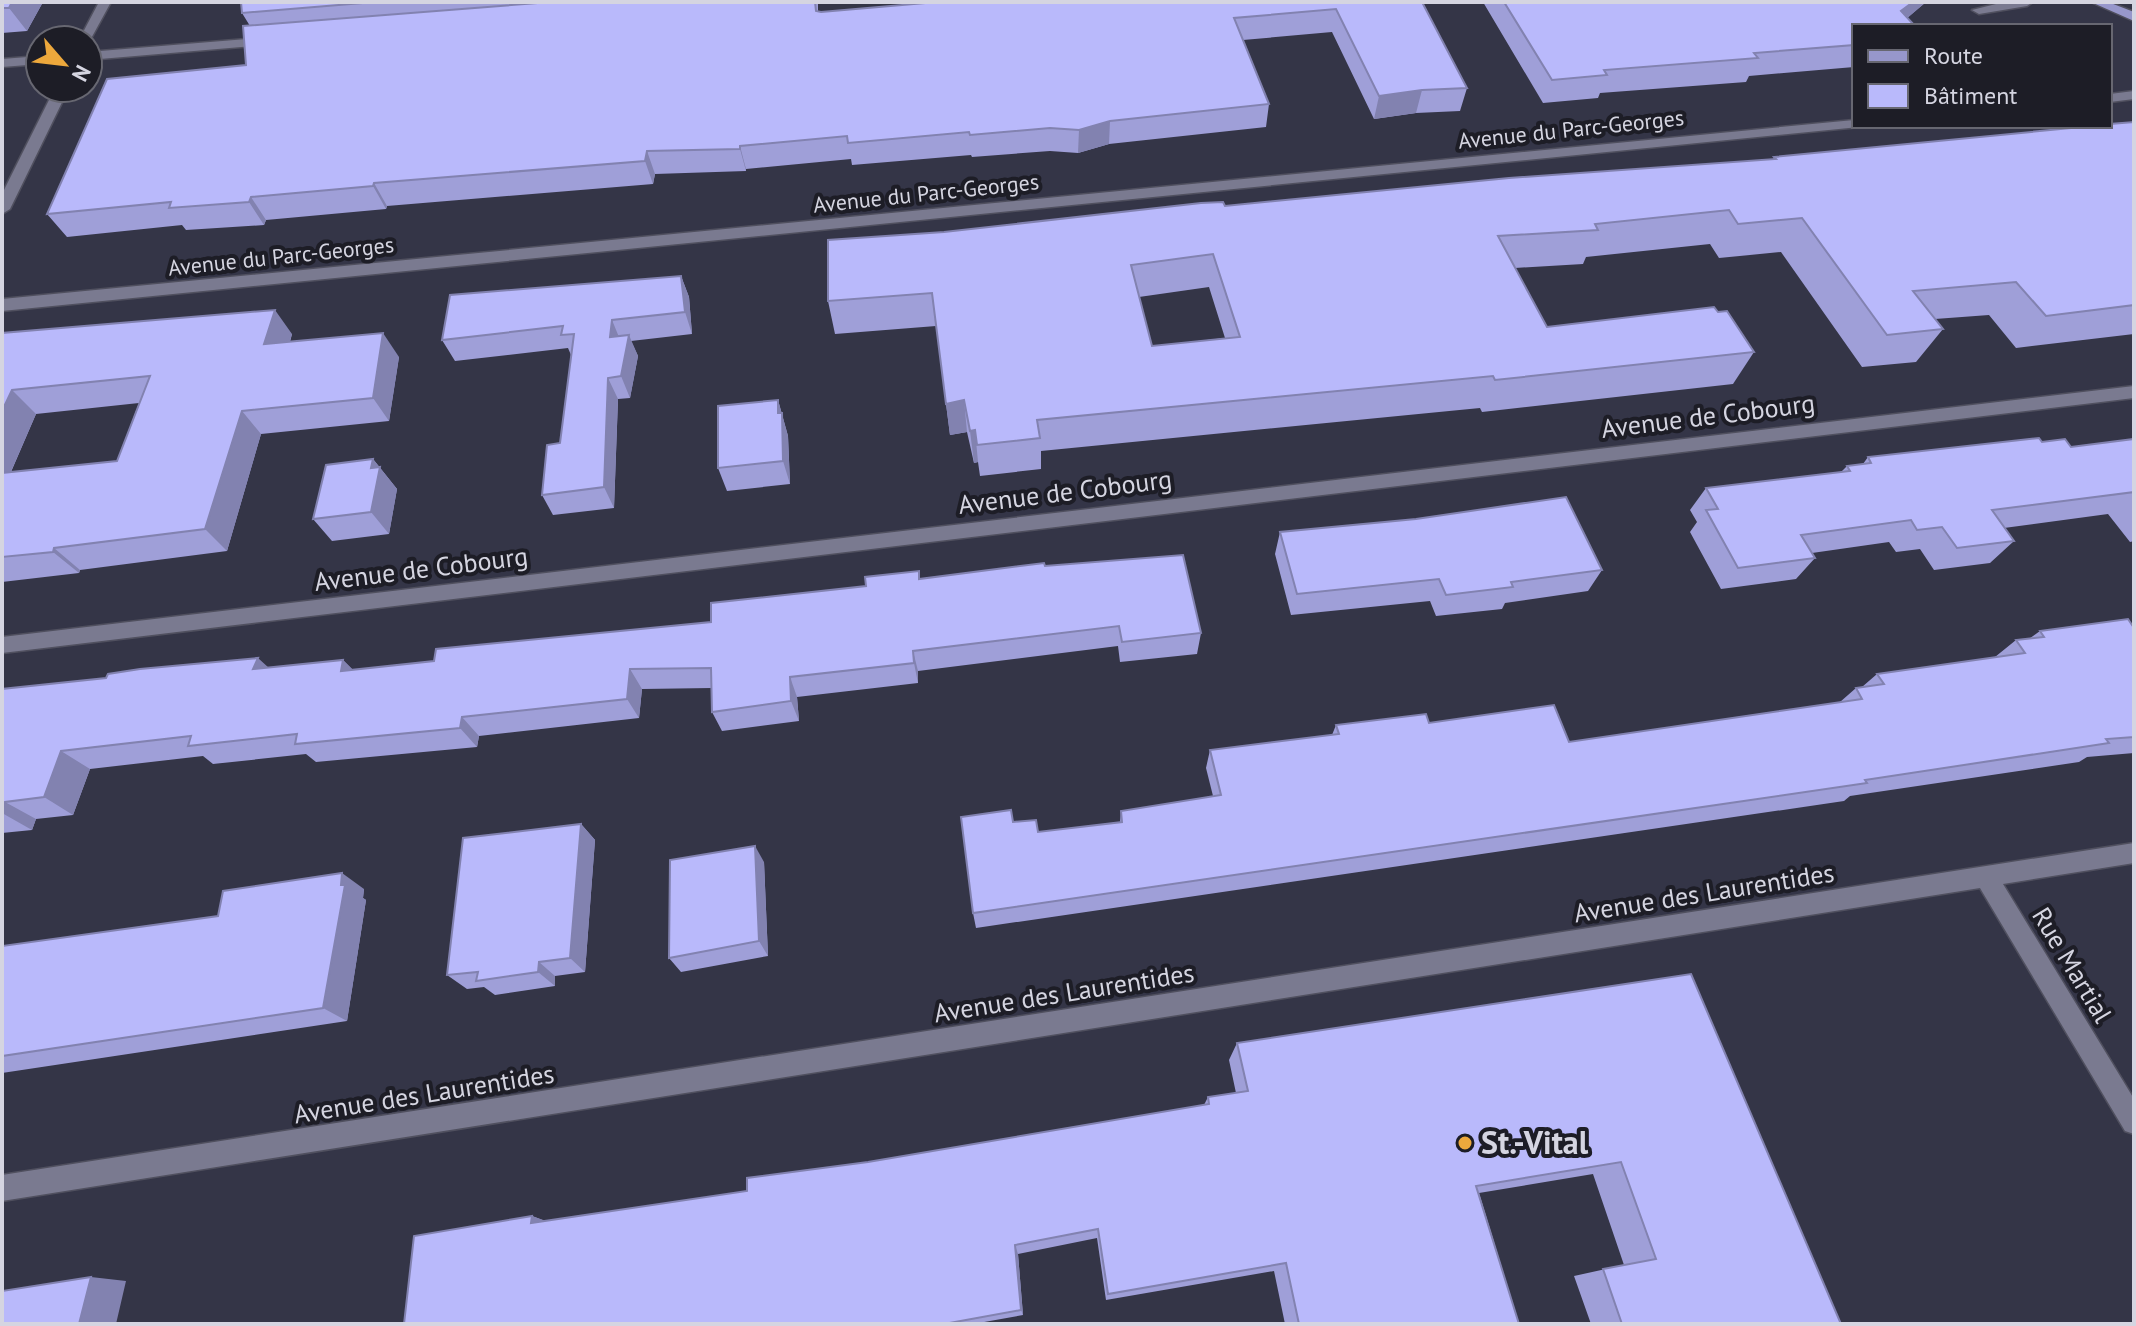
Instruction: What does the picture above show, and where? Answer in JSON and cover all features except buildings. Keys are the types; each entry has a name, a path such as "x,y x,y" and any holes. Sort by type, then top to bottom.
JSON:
{"main road":[{"path":"2097,2 2134,17"}],"street":[{"path":"94,24 105,2"},
{"path":"1975,6 2027,2"},
{"path":"1975,6 1994,24"},
{"path":"104,55 279,41"},
{"path":"2,63 24,61"},
{"path":"2112,98 2134,95"},
{"path":"2,209 54,104"},
{"name":"Avenue du Parc-Georges","path":"2,305 1852,124"},
{"name":"Avenue de Cobourg","path":"2,645 2134,392"},
{"name":"Avenue des Laurentides","path":"2,1188 2134,853"},
{"name":"Rue Martial","path":"1986,877 2134,1122"}],"place":[{"name":"St.-Vital","path":"1465,1143"}]}
